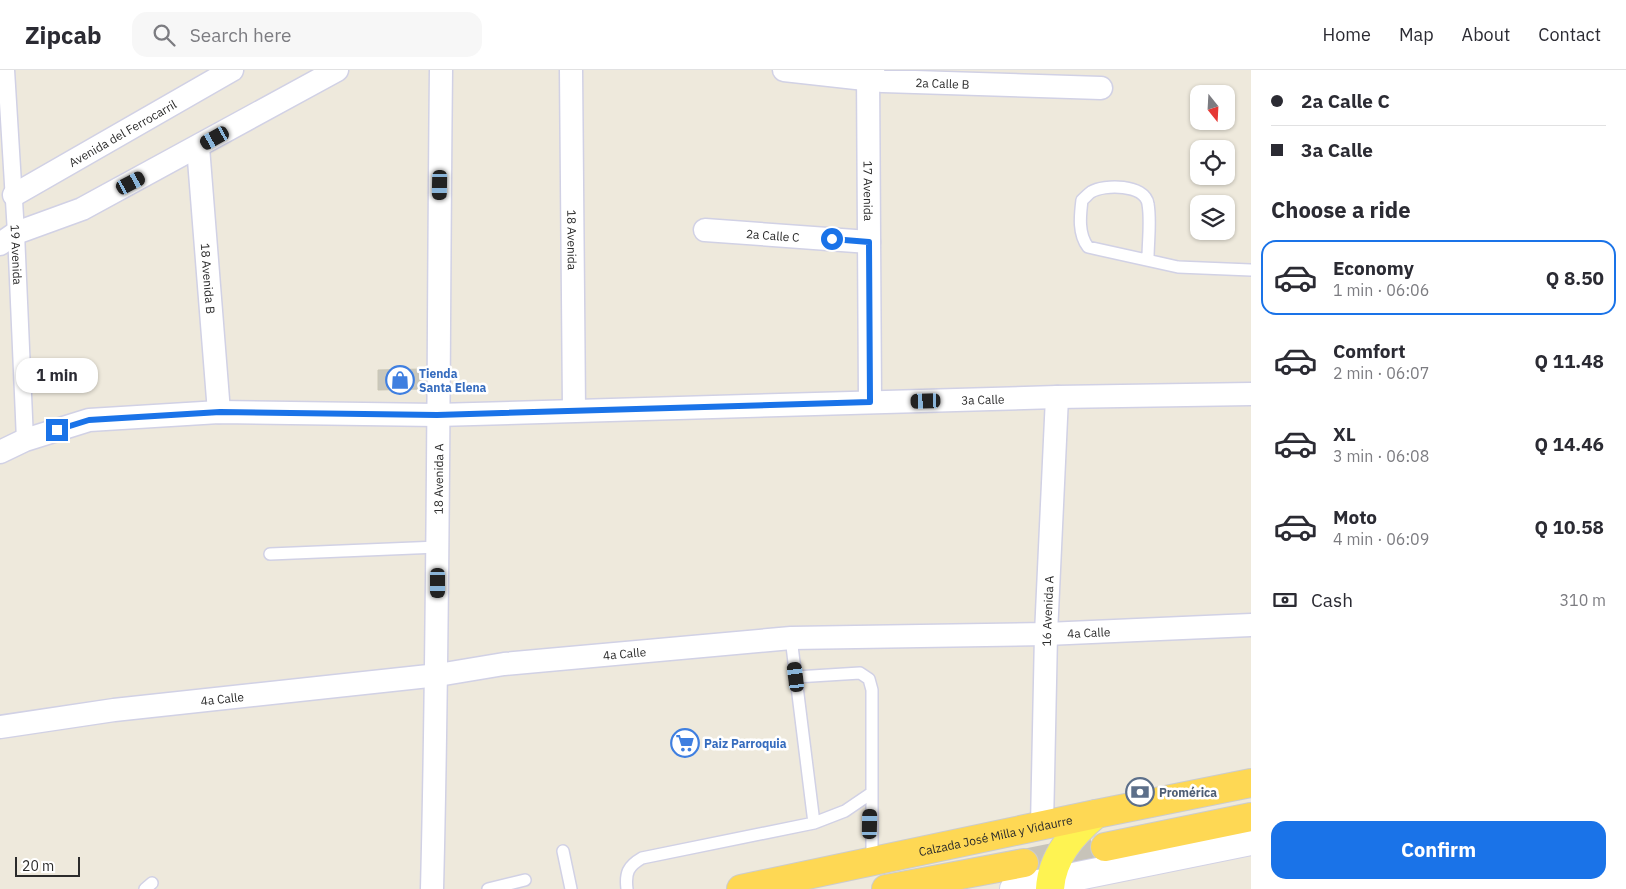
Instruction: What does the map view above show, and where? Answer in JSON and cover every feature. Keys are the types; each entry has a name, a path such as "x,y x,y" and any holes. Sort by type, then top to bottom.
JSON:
{"highway":[{"name":"Calzada José Milla y Vidaurre","path":"741,889 1251,783"},
{"path":"1105,848 1251,817"},
{"path":"886,889 1024,863"}],"main road":[{"path":"1051,885 1056,861 1071,836 1096,814"},
{"path":"1014,889 1051,885 1251,841"}],"street":[{"name":"19 Avenida","path":"6,70 8,239 25,440"},
{"name":"Avenida del Ferrocarril","path":"7,197 232,70"},
{"path":"8,239 82,209 337,70"},
{"name":"18 Avenida A","path":"432,889 438,675 437,415 441,70"},
{"name":"18 Avenida","path":"570,70 574,410"},
{"name":"2a Calle B","path":"784,70 868,74 883,81 1101,88"},
{"name":"17 Avenida","path":"868,74 870,402"},
{"name":"18 Avenida B","path":"198,147 220,412"},
{"name":"2a Calle C","path":"705,230 869,242"},
{"name":"3a Calle","path":"0,452 25,440 89,420 220,412 437,415 1057,397 1251,394"},
{"name":"16 Avenida A","path":"1042,826 1046,634 1057,397"},
{"name":"4a Calle","path":"0,727 114,710 438,675 504,664 791,638 1046,634 1251,625"}],"lane":[{"path":"1148,259 1148,203 1142,194 1127,187 1115,187 1092,191 1082,200 1080,215 1082,239 1088,247 1178,267 1251,270"},
{"path":"270,554 438,547"},
{"path":"791,638 814,823"},
{"path":"796,677 860,673 869,679 872,690 870,794 872,862"},
{"path":"627,889 626,873 632,864 642,858 814,823 845,811 870,794"},
{"path":"563,850 571,889"},
{"path":"488,889 526,880"}],"building":[{"name":"Tienda Santa Elena","path":"422,369 422,389 378,390 378,370"}],"tunnel":[{"path":"1024,863 1105,847"}],"place":[{"name":"Tienda Santa Elena","path":"400,380"},
{"name":"Paiz Parroquia","path":"685,743"},
{"name":"Promérica","path":"1140,792"}],"route":[{"path":"57,430 89,420 220,412 437,415 870,402 869,242 832,239"}]}
